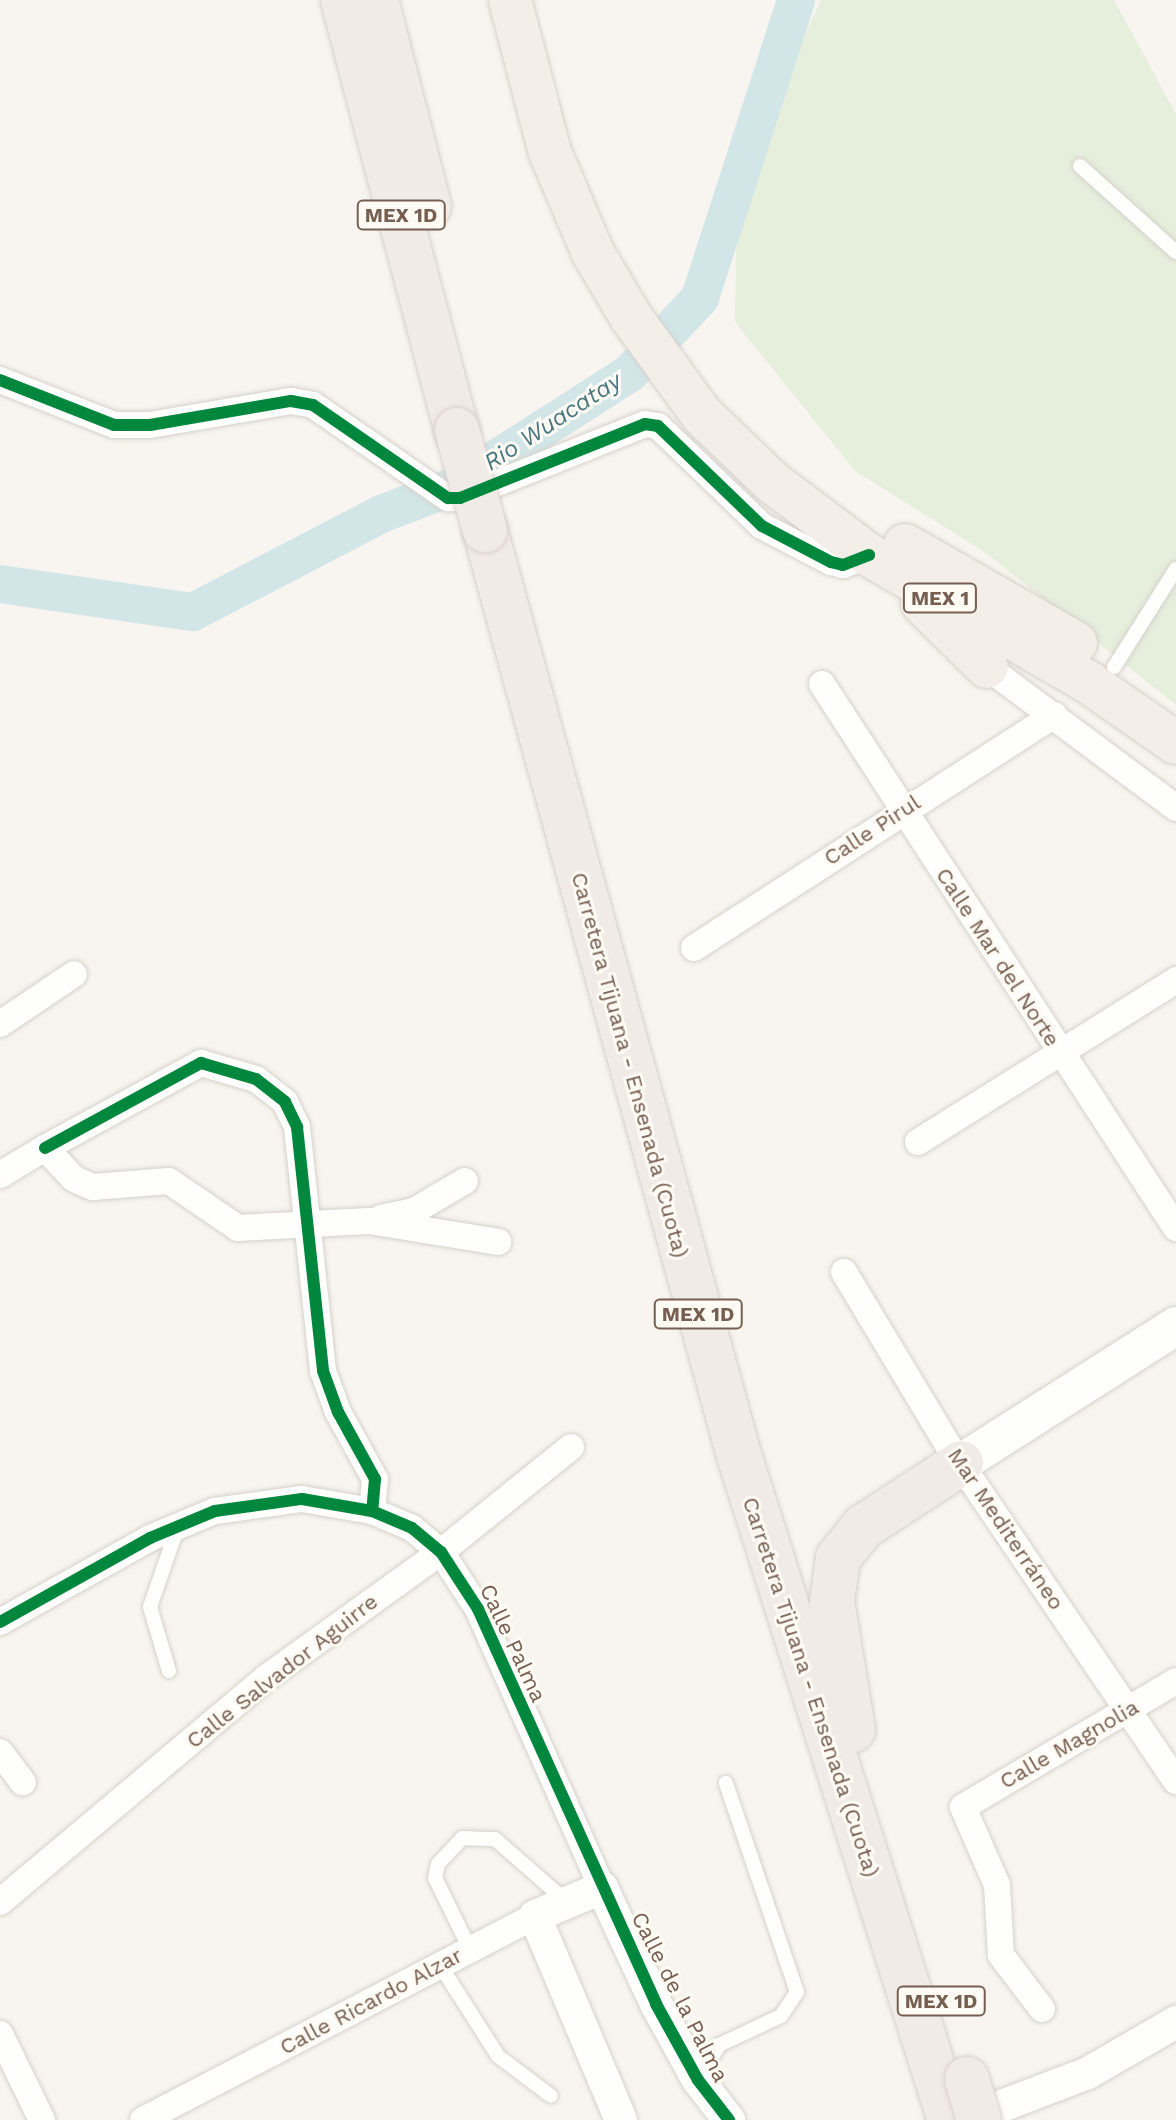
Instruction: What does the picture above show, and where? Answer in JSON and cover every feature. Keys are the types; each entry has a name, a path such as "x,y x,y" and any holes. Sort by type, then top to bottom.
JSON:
{"highway":[{"name":"Carretera Tijuana - Ensenada (Cuota)","path":"343,0 739,1358 853,1730 960,2106"},
{"name":"Carretera Tijuana - Ensenada (Cuota)","path":"376,0 470,430"},
{"name":"Carretera Tijuana - Ensenada (Cuota)","path":"498,528 743,1469 960,2106"},
{"path":"853,1730 832,1602 838,1558 863,1527 961,1463"}],"main road":[{"name":"MEX 1","path":"510,0 550,152 593,253 803,507 884,565 1088,682 1176,743"},
{"name":"MEX 1","path":"540,0 569,122 644,311"},
{"name":"MEX 1","path":"730,422 798,467 879,528 1114,667 1176,712"},
{"path":"884,565 987,667"},
{"path":"961,1463 1176,1326"}],"street":[{"path":"0,380 114,425 150,425 291,401 313,405 448,498 460,498 645,424 658,426 762,526 831,562 884,565"},
{"path":"987,667 1176,808"},
{"name":"Calle Mar del Norte","path":"822,684 1176,1228"},
{"name":"Calle Pirul","path":"694,948 902,809 1054,715"},
{"path":"0,1024 74,974"},
{"path":"918,1142 1176,980"},
{"path":"0,1175 187,1067 214,1064 256,1079 292,1113 323,1371 338,1412 375,1479 372,1511"},
{"path":"45,1148 74,1179 93,1187 169,1181 238,1228 369,1221 414,1211 465,1181"},
{"path":"369,1221 498,1242"},
{"name":"Mar Mediterráneo","path":"844,1272 961,1463 1176,1781"},
{"name":"Calle Salvador Aguirre","path":"0,1902 266,1678 441,1552 571,1447"},
{"name":"Calle Palma","path":"0,1622 178,1526 241,1505 302,1499 372,1511 412,1528 441,1552 478,1609 602,1888"},
{"name":"Calle Magnolia","path":"1042,2009 1001,1955 997,1885 963,1807 1176,1681"},
{"path":"0,1752 23,1782"},
{"name":"Calle Ricardo Alzar","path":"143,2120 535,1916 602,1888"},
{"name":"Calle de la Palma","path":"602,1888 698,2080 729,2120"},
{"path":"535,1916 621,2120"},
{"path":"960,2106 1088,2073 1176,2022"},
{"path":"0,2034 42,2120"}],"lane":[{"path":"1080,166 1176,252"},
{"path":"1114,667 1176,569"},
{"path":"169,1671 150,1607 178,1526"},
{"path":"698,2080 719,2045 781,2016 797,1992 726,1783"},
{"path":"470,1949 435,1878 438,1864 462,1838 495,1839 567,1902"},
{"path":"440,1965 498,2056 551,2096"}],"green space":[{"path":"821,0 1114,0 1176,114 1176,705 986,553 855,471 735,322 737,182"}],"waterway":[{"name":"Rio Wuacatay","path":"0,584 193,612 381,514 452,487 629,374 700,298 796,0"}],"cycle path":[{"path":"0,380 114,425 150,425 291,401 313,405 448,498 460,498 645,424 658,426 762,526 831,562 843,565 869,555"},
{"path":"45,1148 201,1063 256,1079 285,1102 297,1127 323,1371 338,1412 375,1479 372,1511"},
{"path":"0,1622 150,1538 215,1511 302,1499 372,1511 412,1528 441,1552 478,1609 656,2004 698,2080 729,2120"}]}
